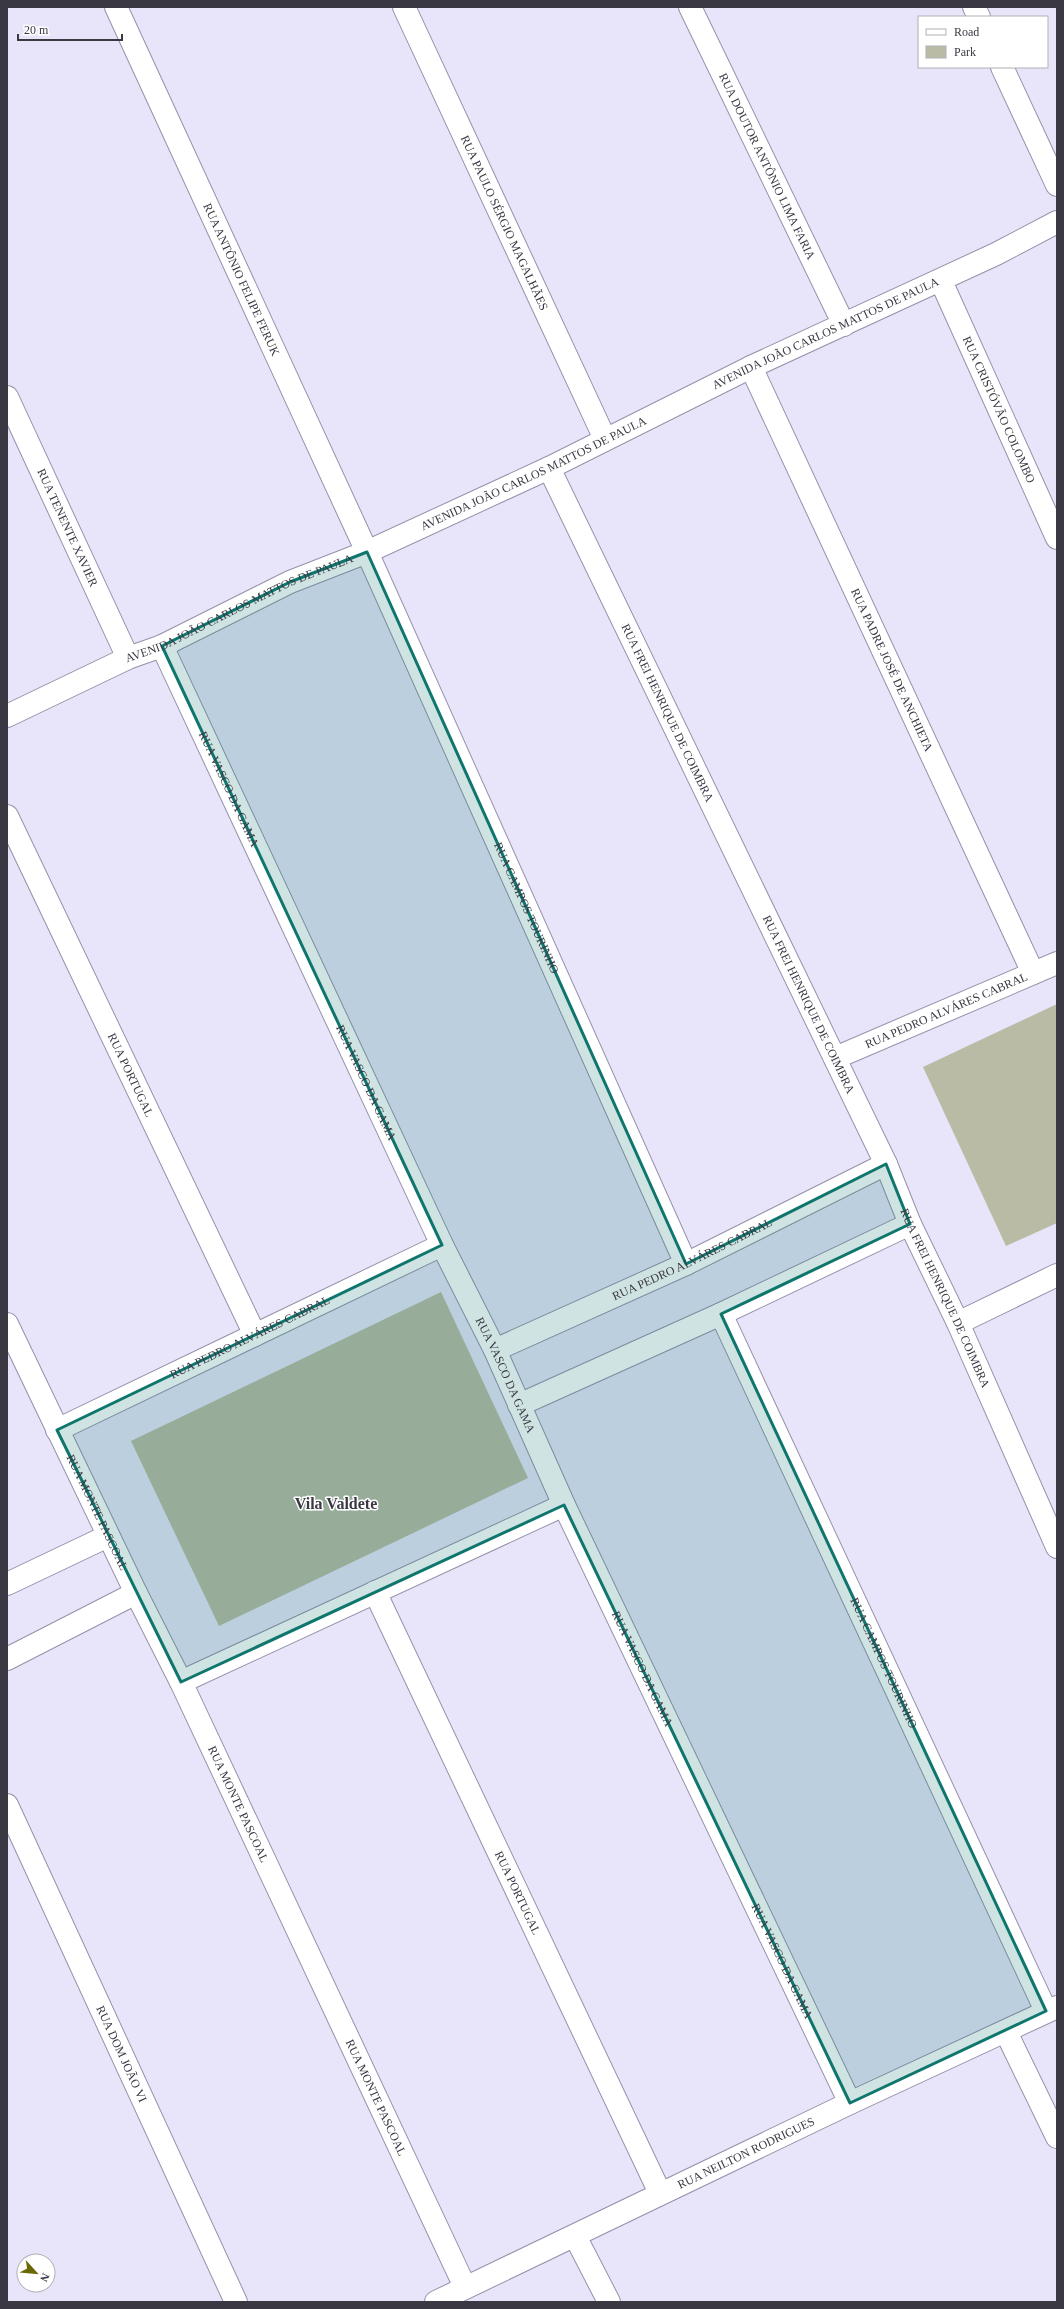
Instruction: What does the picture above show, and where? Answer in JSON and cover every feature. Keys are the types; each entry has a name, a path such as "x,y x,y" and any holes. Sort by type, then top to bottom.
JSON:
{"street":[{"name":"RUA ANTÔNIO FELIPE FERUK","path":"116,7 367,552"},
{"name":"RUA PAULO SÉRGIO MAGALHÃES","path":"404,7 605,439"},
{"name":"RUA DOUTOR ANTÔNIO LIMA FARIA","path":"690,7 844,325"},
{"path":"974,7 978,16"},
{"path":"1002,68 1057,185"},
{"name":"AVENIDA JOÃO CARLOS MATTOS DE PAULA","path":"7,716 128,658 162,646 290,582 367,552 549,468 751,367 941,281 1057,222"},
{"name":"RUA CRISTÓVÃO COLOMBO","path":"941,281 1057,538"},
{"name":"RUA PADRE JOSÉ DE ANCHIETA","path":"751,367 1033,973"},
{"name":"RUA TENENTE XAVIER","path":"7,397 128,658"},
{"name":"RUA FREI HENRIQUE DE COIMBRA","path":"549,468 886,1164 910,1224 958,1323 1057,1547"},
{"name":"RUA CAMPOS TOURINHO","path":"367,552 686,1264"},
{"name":"RUA VASCO DA GAMA","path":"162,646 442,1245 495,1350 564,1506 850,2103"},
{"name":"RUA PORTUGAL","path":"7,816 255,1335"},
{"name":"RUA PEDRO ALVÁRES CABRAL","path":"835,1058 1057,963"},
{"name":"RUA PEDRO ALVÁRES CABRAL","path":"495,1350 686,1264 886,1164"},
{"path":"519,1405 721,1314 910,1224"},
{"name":"RUA PEDRO ALVÁRES CABRAL","path":"57,1430 442,1245"},
{"path":"958,1323 1057,1275"},
{"name":"RUA CAMPOS TOURINHO","path":"721,1314 1052,2009"},
{"name":"RUA MONTE PASCOAL","path":"7,1324 108,1536 180,1682 465,2287"},
{"path":"180,1682 564,1506"},
{"path":"7,1584 108,1536"},
{"name":"RUA PORTUGAL","path":"375,1592 660,2193"},
{"path":"7,1659 136,1593"},
{"name":"RUA DOM JOÃO VI","path":"7,1805 236,2302"},
{"name":"RUA NEILTON RODRIGUES","path":"436,2302 575,2236 660,2193 850,2103 1006,2032 1052,2009"},
{"path":"1006,2032 1057,2137"},
{"path":"575,2236 609,2302"}],"highlighted area":[{"path":"367,552 686,1264 886,1164 910,1224 721,1314 1046,2011 850,2103 564,1505 181,1682 57,1430 442,1245 162,646 290,582"}],"green space":[{"path":"1057,1004 1057,1223 1006,1246 923,1067"},
{"path":"441,1292 528,1478 219,1626 131,1441"}],"district":[{"name":"Vila Valdete","path":"336,1503"}]}
